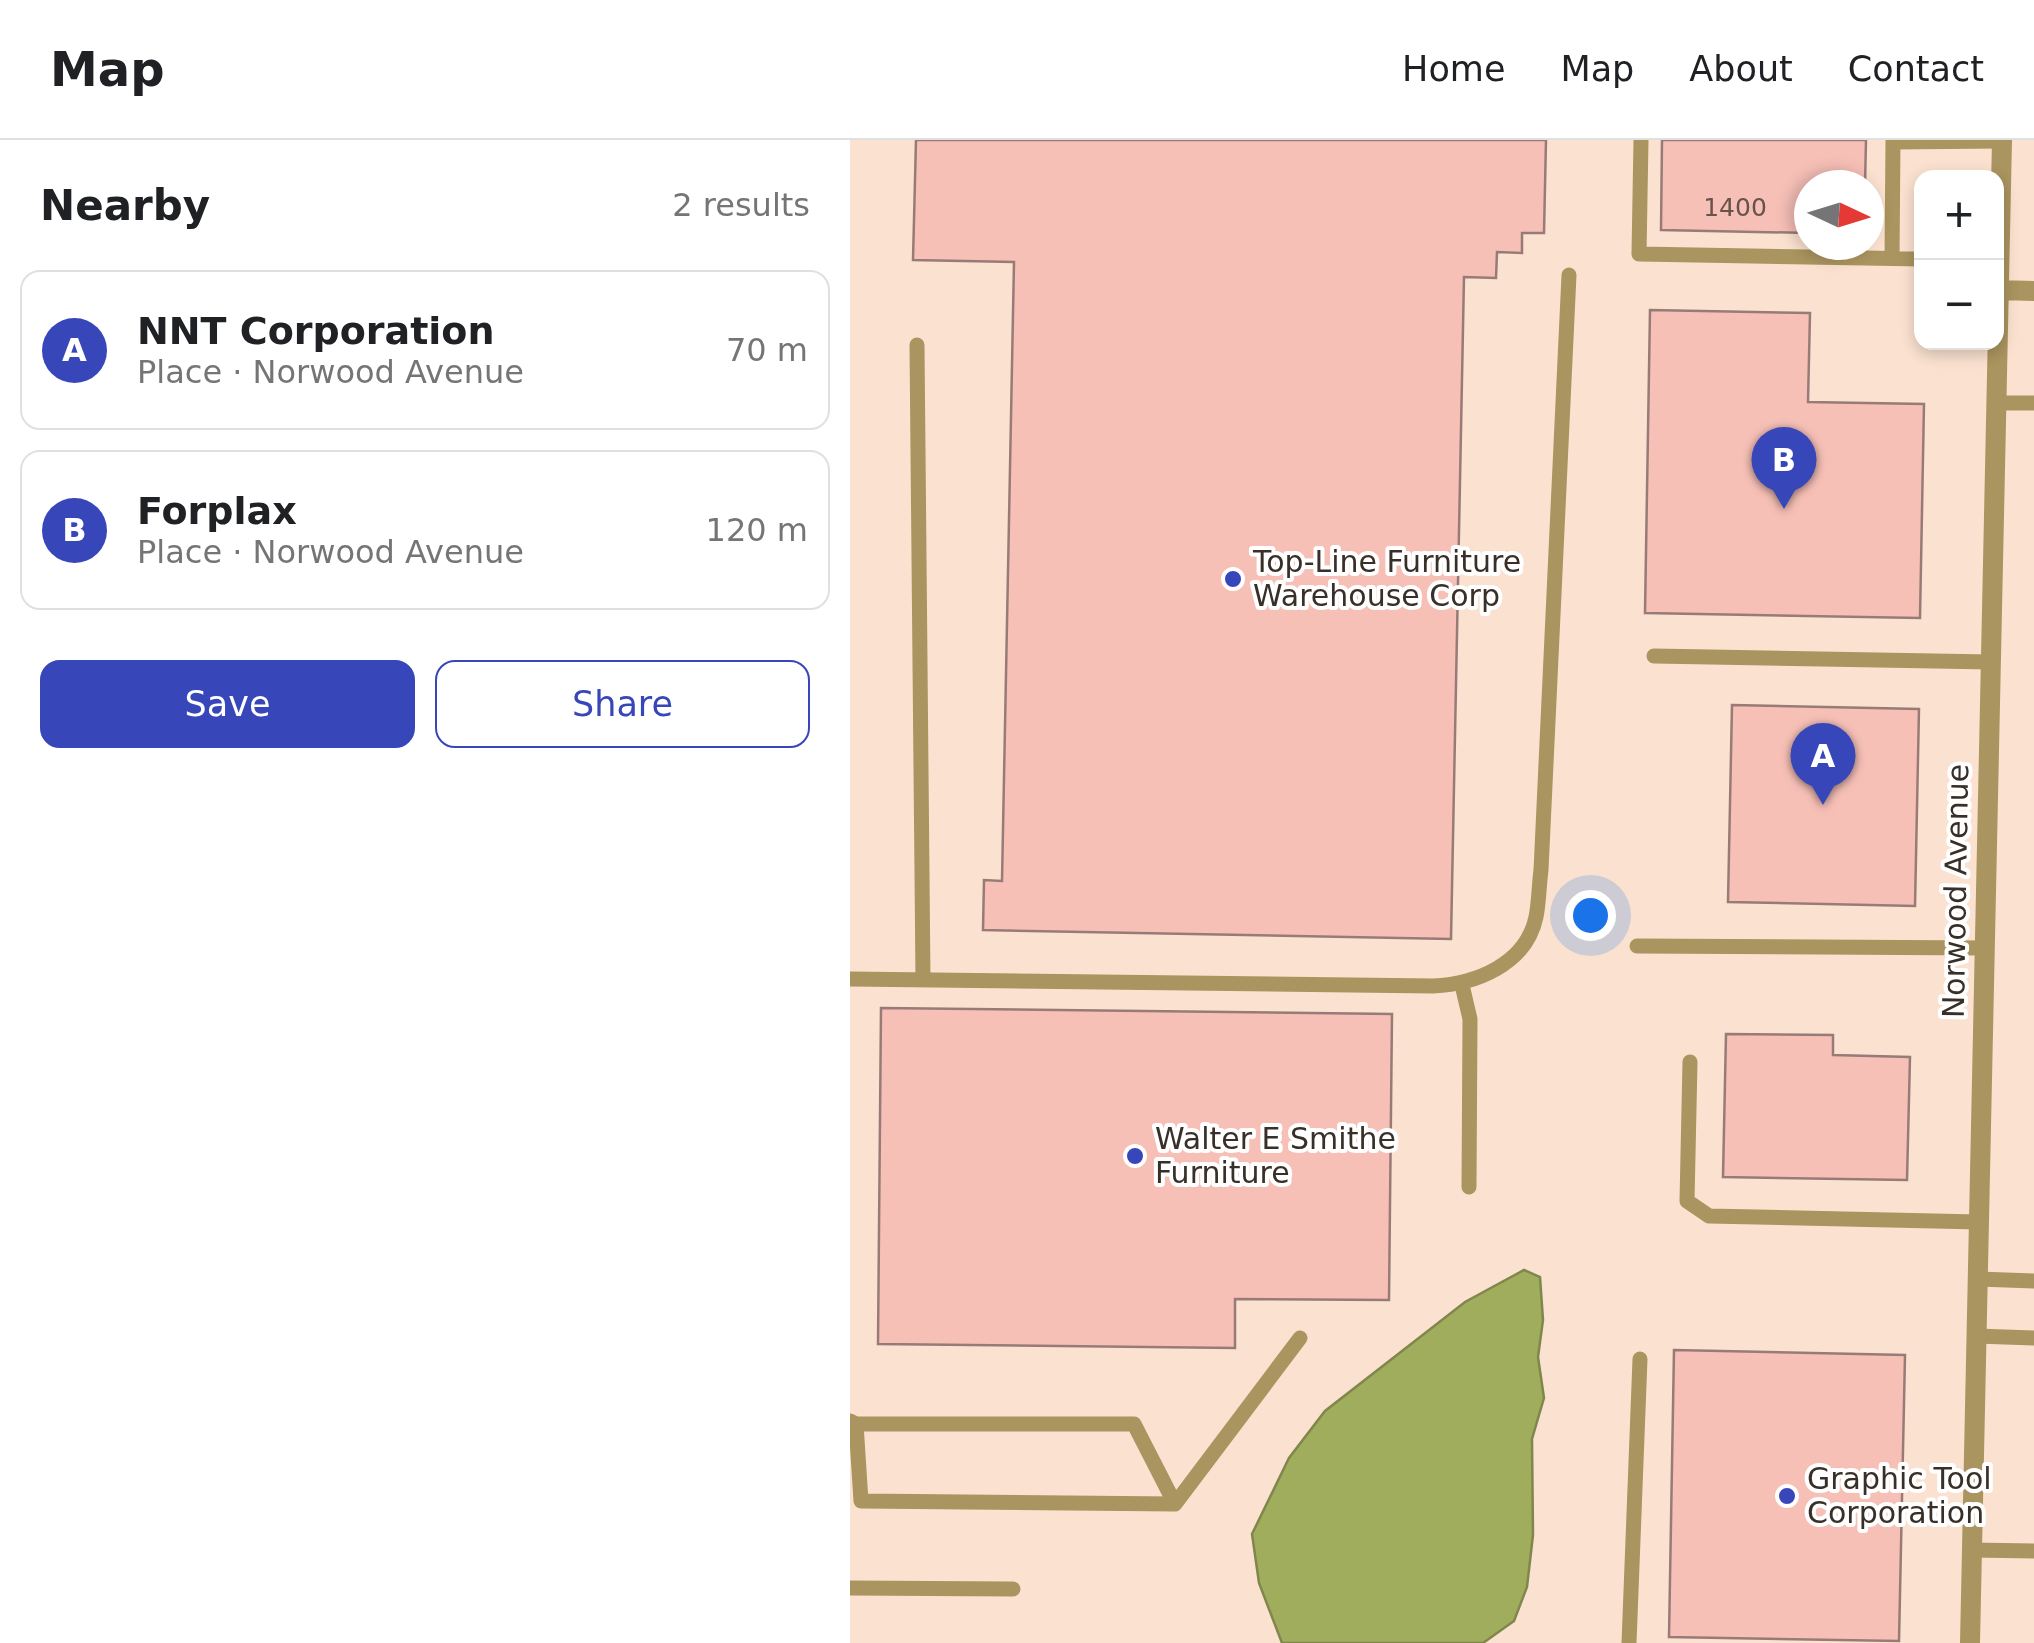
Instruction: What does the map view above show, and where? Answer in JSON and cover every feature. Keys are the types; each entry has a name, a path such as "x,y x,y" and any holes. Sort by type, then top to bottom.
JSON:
{"street":[{"name":"Norwood Avenue","path":"2001,170 2002,140"},
{"path":"2004,290 2034,291"},
{"name":"Norwood Avenue","path":"1970,1643 1998,350"}],"lane":[{"path":"1641,140 1639,254 1914,258"},
{"path":"1892,258 1893,141 2002,140"},
{"path":"850,979 1462,984 1496,971 1521,949 1535,921 1541,870 1569,275"},
{"path":"916,345 922,980"},
{"path":"1997,403 2034,403"},
{"path":"1654,656 1991,662"},
{"path":"1637,946 1985,948"},
{"path":"1462,984 1470,1020 1469,1187"},
{"path":"1690,1062 1687,1201 1710,1216 1978,1222"},
{"path":"1978,1279 2034,1281"},
{"path":"1976,1336 2034,1338"},
{"path":"1175,1504 1300,1338"},
{"path":"1628,1643 1640,1359"},
{"path":"853,1422 1134,1424 1175,1504 856,1506 853,1422"},
{"path":"1972,1550 2034,1551"},
{"path":"850,1588 1013,1588"}],"shaded area":[{"path":"850,140 2034,140 2034,1643 850,1643"},
{"path":"1524,1270 1540,1277 1543,1320 1538,1357 1544,1398 1532,1439 1533,1535 1527,1587 1514,1621 1483,1643 1282,1643 1259,1583 1252,1534 1289,1458 1325,1411 1465,1302"}],"building":[{"name":"Top-Line Furniture Warehouse Corp","path":"916,140 1546,140 1544,233 1522,233 1522,253 1497,252 1496,278 1464,277 1451,939 983,930 984,880 1002,881 1014,262 913,260"},
{"path":"1662,140 1866,140 1865,170 1794,170 1794,233 1661,230"},
{"path":"1650,310 1810,313 1808,402 1924,404 1920,618 1645,613"},
{"path":"1732,705 1919,709 1915,906 1728,902"},
{"name":"Walter E Smithe Furniture","path":"881,1008 1392,1014 1389,1300 1235,1299 1235,1348 878,1344"},
{"path":"1726,1034 1833,1035 1833,1055 1910,1057 1907,1180 1723,1177"},
{"name":"Graphic Tool Corporation","path":"1674,1350 1905,1355 1899,1641 1669,1637"}],"place":[{"name":"Forplax","path":"1784,509"},
{"name":"Top-Line Furniture Warehouse Corp","path":"1233,579"},
{"name":"NNT Corporation","path":"1823,805"},
{"name":"Walter E Smithe Furniture","path":"1135,1156"},
{"name":"Graphic Tool Corporation","path":"1787,1496"}]}
